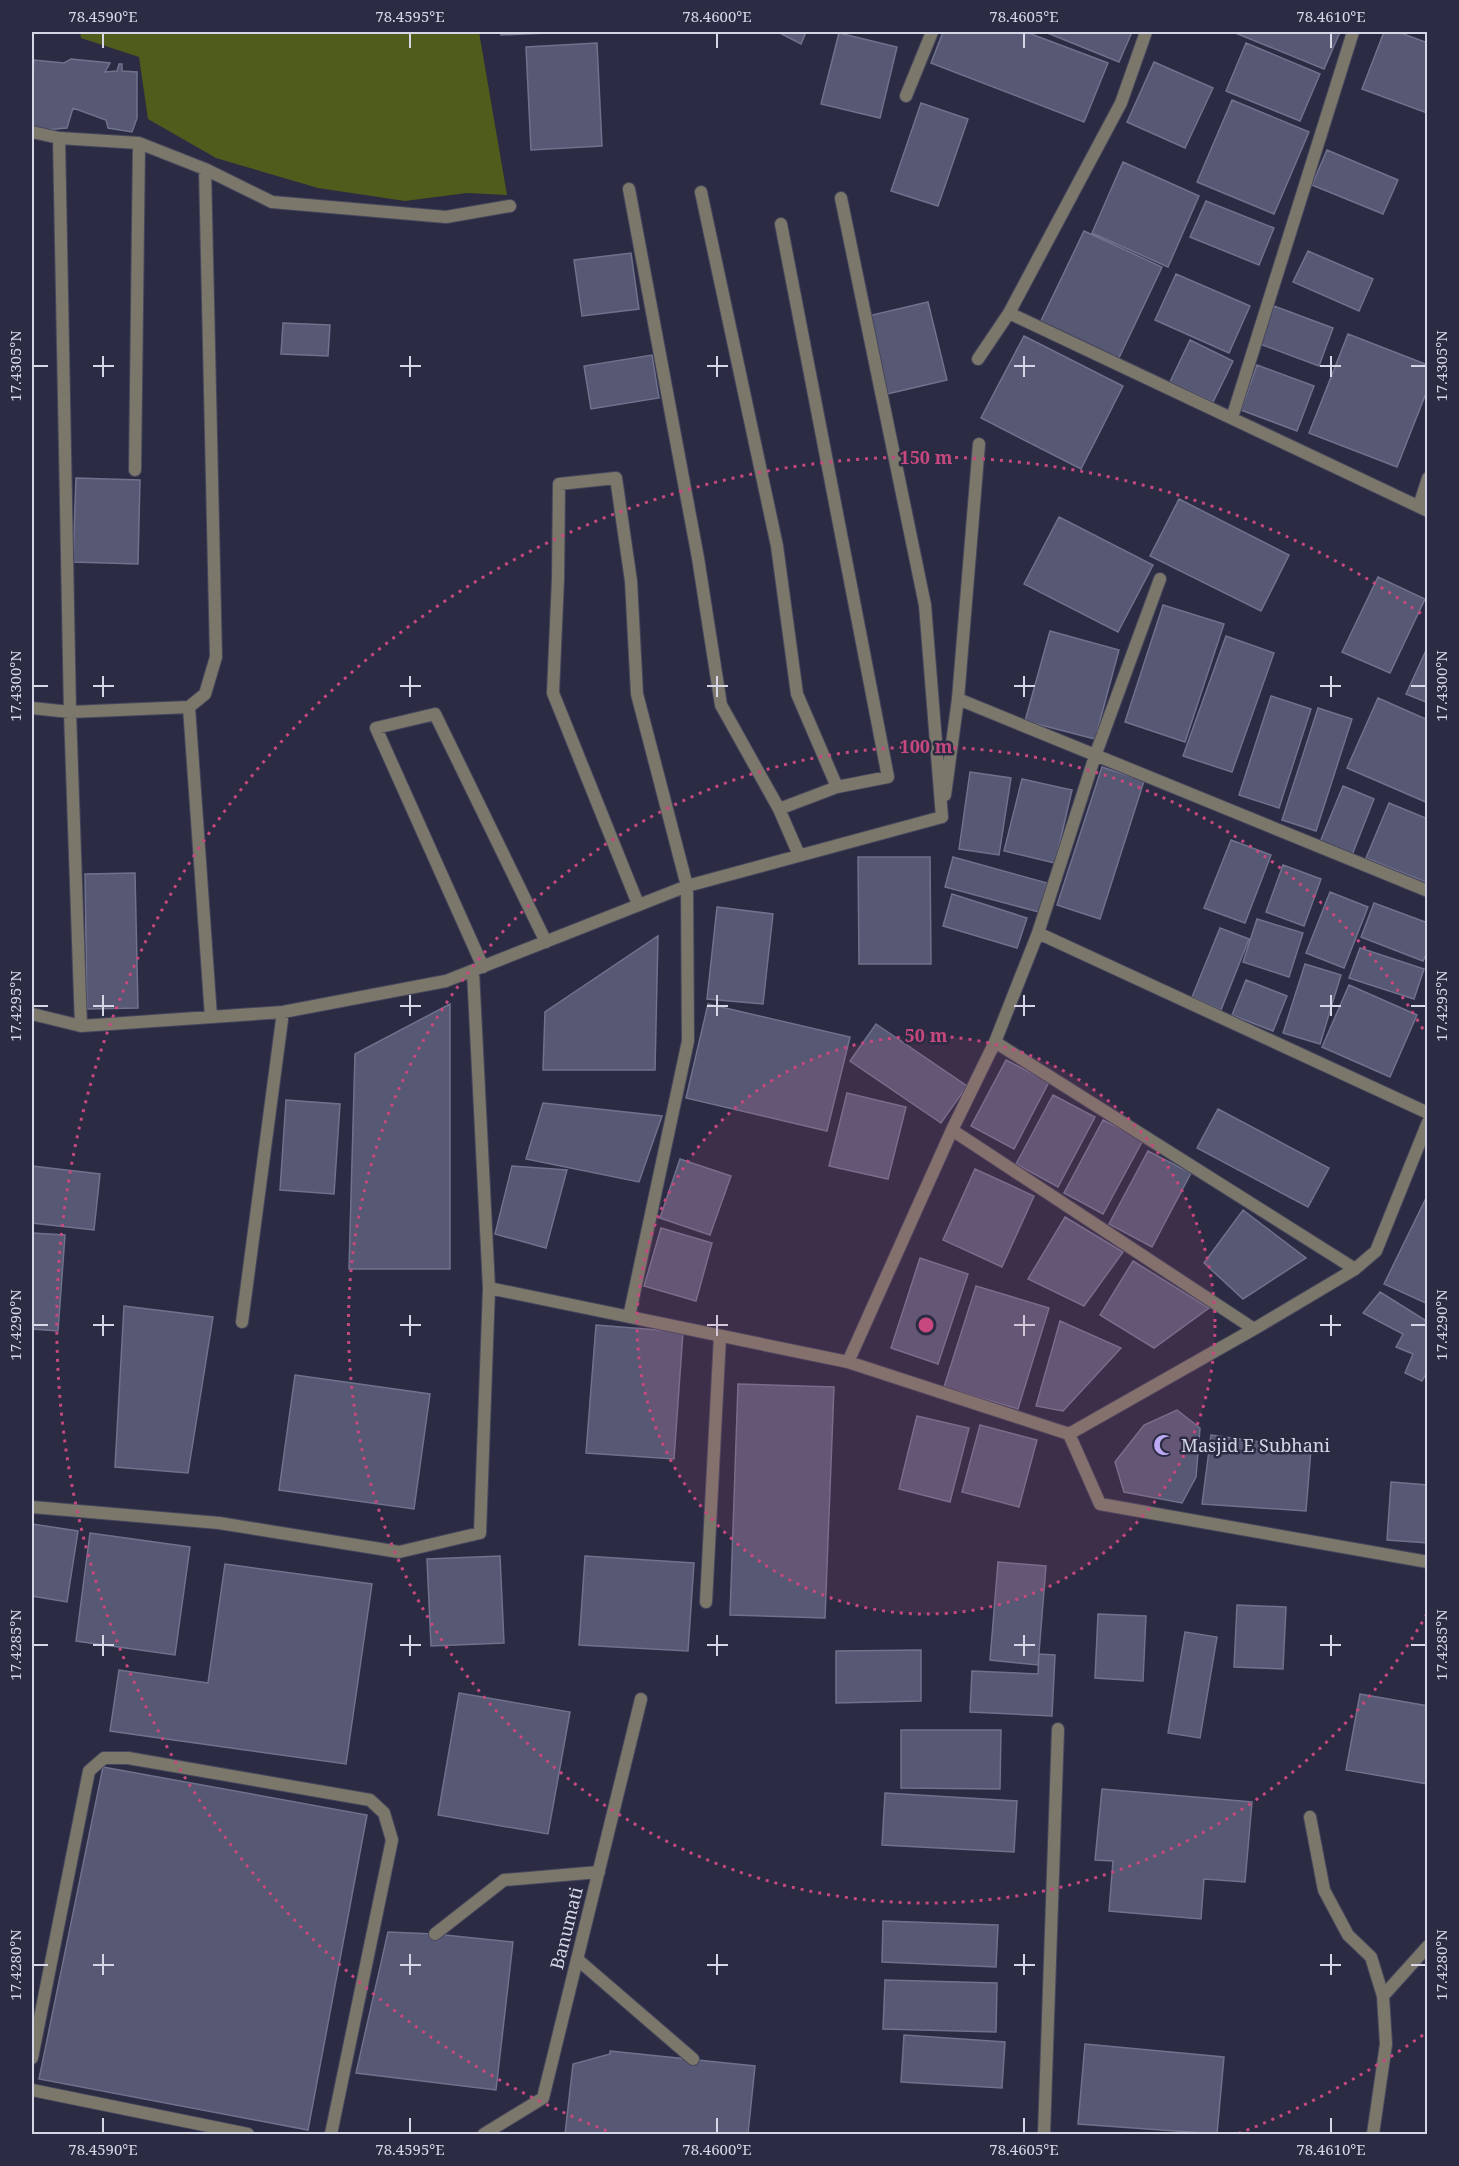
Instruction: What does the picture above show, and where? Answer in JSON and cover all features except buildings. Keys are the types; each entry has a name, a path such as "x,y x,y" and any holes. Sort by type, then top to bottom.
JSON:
{"street":[{"path":"906,96 932,32"},
{"path":"978,359 1009,313 1121,103 1146,32"},
{"path":"1232,417 1353,32"},
{"path":"32,132 59,138 139,142 205,169 272,202 446,217 510,207"},
{"path":"59,138 70,712 81,1026"},
{"path":"135,470 139,142"},
{"path":"32,708 70,712 189,706 205,694 216,657 205,169"},
{"path":"629,189 698,558 722,705 779,809 799,855"},
{"path":"701,192 777,546 797,694 837,787"},
{"path":"841,198 925,606 942,817"},
{"path":"779,809 837,787 888,777 781,224"},
{"path":"1009,313 1423,508 1428,478"},
{"path":"942,817 958,699 979,444"},
{"path":"629,1317 688,1041 687,886 637,694 631,580 616,478 559,484 553,693 638,904"},
{"path":"848,1362 952,1130 995,1042 1038,933 1095,756 1160,579"},
{"path":"958,699 1428,891"},
{"path":"189,706 211,1017"},
{"path":"32,1508 219,1523 399,1552 480,1533 489,1288 478,969 376,728 435,714 546,942"},
{"path":"32,1014 81,1026 283,1012 446,981 687,886 942,817"},
{"path":"1038,933 1428,1113"},
{"path":"242,1322 283,1012"},
{"path":"995,1042 1355,1269"},
{"path":"489,1288 848,1362 1070,1434 1355,1269 1376,1251 1428,1122"},
{"path":"952,1130 1254,1329"},
{"path":"706,1602 720,1336"},
{"path":"1070,1434 1100,1504 1428,1562"},
{"name":"Banumati","path":"484,2134 543,2098 641,1699"},
{"path":"1044,2134 1058,1729"},
{"path":"32,2058 89,1771 104,1758 128,1758 370,1800 384,1813 392,1840 331,2134"},
{"path":"1310,1816 1324,1890 1348,1935 1371,1957 1383,1996 1386,2043 1373,2134"},
{"path":"435,1934 504,1880 599,1872"},
{"path":"1383,1996 1428,1946"},
{"path":"577,1959 693,2060"},
{"path":"32,2090 248,2134"}],"green space":[{"path":"80,32 479,32 507,195 467,193 405,201 318,188 216,158 148,119 139,57 81,38"}],"place":[{"name":"Masjid E Subhani","path":"1164,1445"}]}
